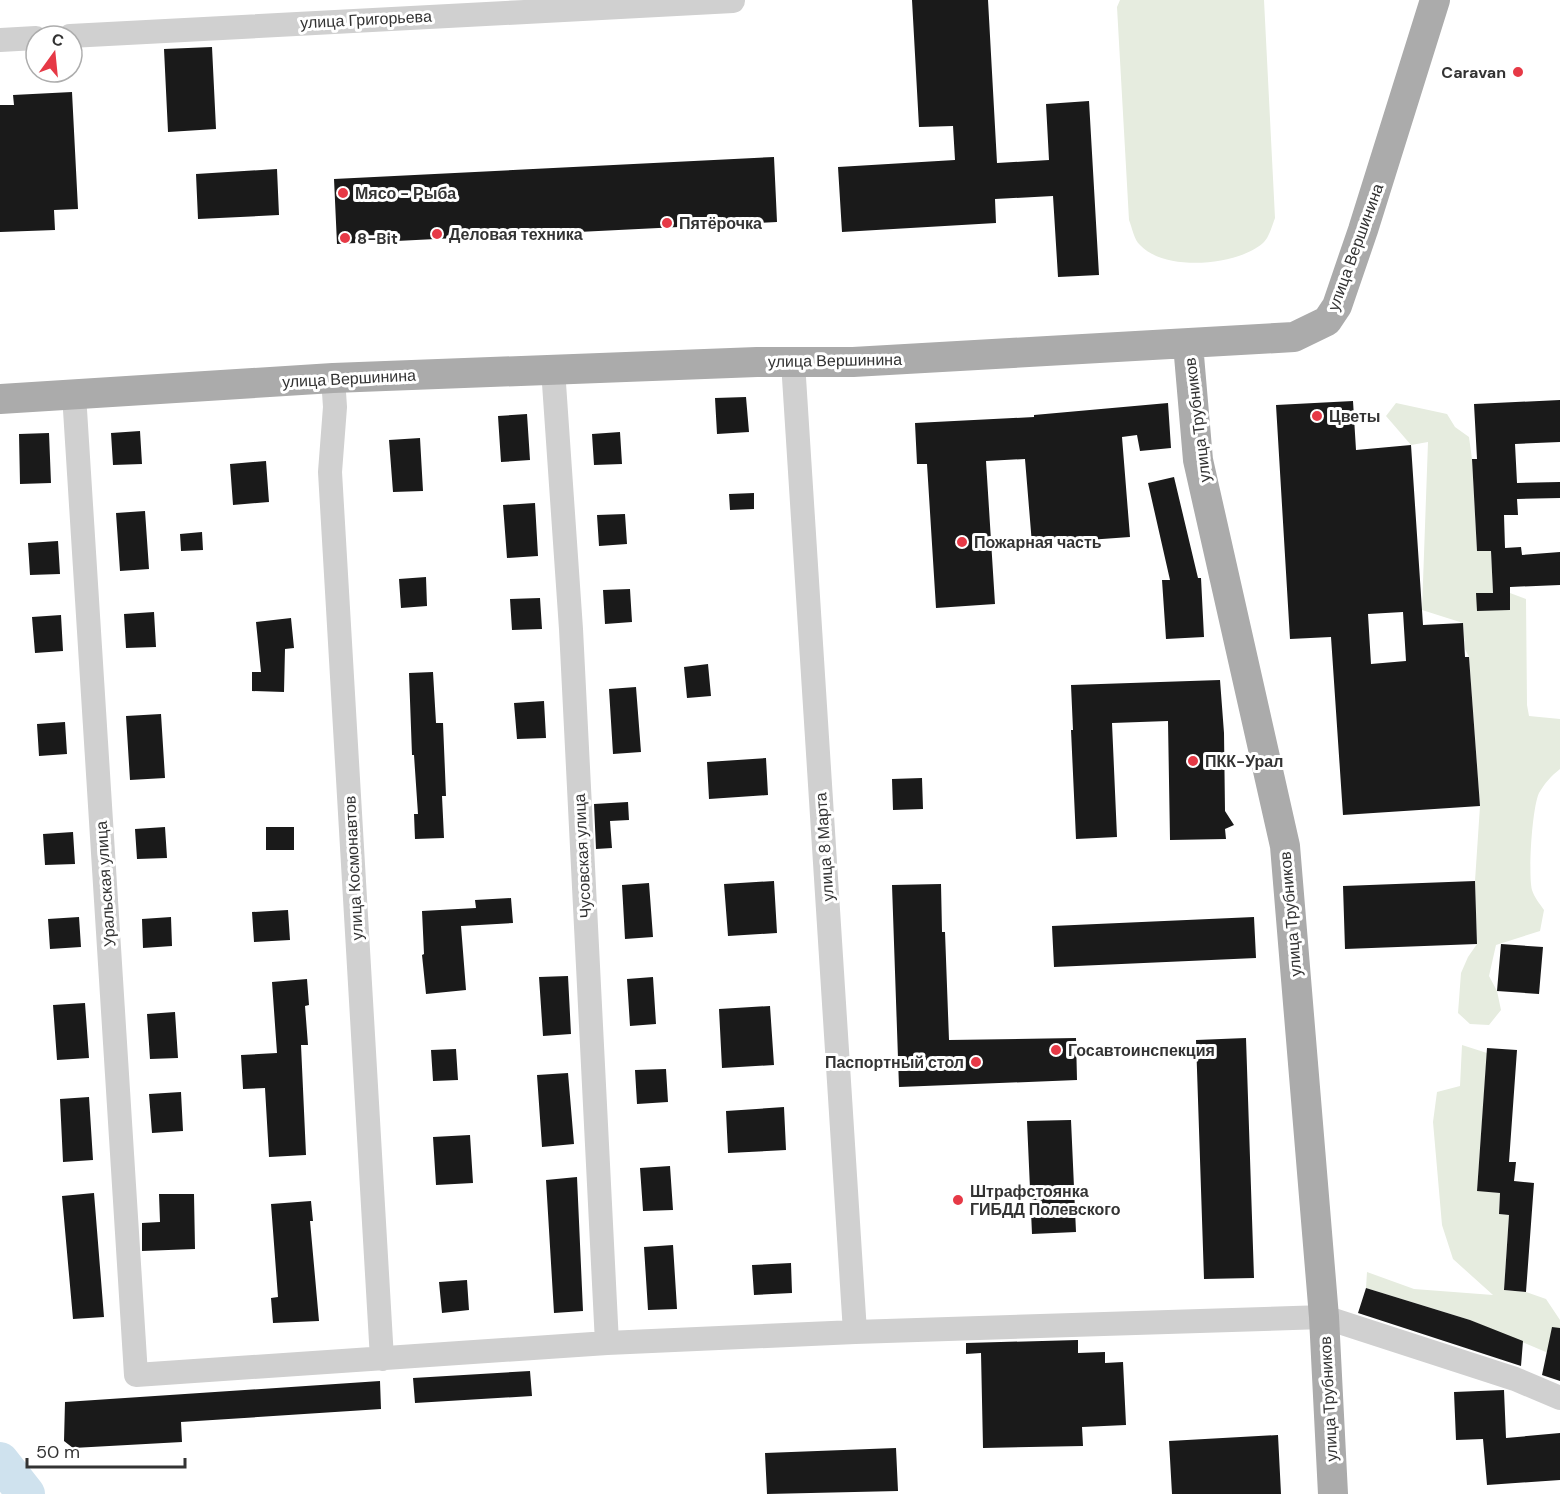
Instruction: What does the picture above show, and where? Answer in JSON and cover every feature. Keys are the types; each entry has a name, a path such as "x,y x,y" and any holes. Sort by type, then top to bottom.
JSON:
{"main road":[{"name":"улица Вершинина","path":"0,399 333,378 553,369 853,362 1294,338 1327,321 1332,314 1363,230 1435,0"},
{"name":"улица Трубников","path":"1188,344 1198,460 1285,846 1324,1317 1333,1494"}],"street":[{"name":"улица Григорьева","path":"84,35 733,1"},
{"path":"0,40 24,39"},
{"name":"улица 8 Марта","path":"793,362 855,1332"},
{"name":"Чусовская улица","path":"553,369 571,629 607,1343"},
{"name":"улица Космонавтов","path":"333,378 335,407 330,472 382,1359"},
{"name":"Уральская улица","path":"74,394 136,1375 382,1359"},
{"path":"382,1359 607,1343 855,1332 1324,1317 1515,1379 1560,1398"}],"shaded area":[{"path":"1120,0 1264,0 1275,218 1265,241 1251,251 1219,261 1183,262 1151,254 1136,240 1129,220 1117,7"},
{"path":"1396,403 1447,414 1455,427 1469,437 1477,551 1491,551 1493,593 1477,593 1477,610 1510,610 1510,593 1526,599 1529,716 1560,719 1560,769 1539,793 1533,826 1531,882 1533,893 1544,910 1540,931 1496,945 1489,976 1497,991 1501,1010 1489,1025 1470,1024 1458,1013 1461,973 1477,944 1475,881 1480,806 1469,657 1465,649 1463,623 1422,610 1428,442 1411,445 1386,416"},
{"path":"1462,1045 1487,1053 1477,1190 1500,1193 1499,1214 1509,1215 1504,1290 1526,1292 1546,1299 1560,1320 1560,1358 1470,1320 1366,1288 1367,1272 1414,1289 1493,1295 1453,1259 1442,1225 1433,1122 1437,1092 1460,1086"}],"building":[{"path":"912,0 988,0 997,163 1049,160 1046,104 1089,101 1099,275 1058,277 1053,196 995,199 996,223 842,232 838,167 955,160 953,126 919,127"},
{"path":"212,47 216,129 168,132 164,49"},
{"path":"72,92 78,209 54,210 55,230 0,232 0,105 14,105 13,95"},
{"path":"774,157 777,222 337,244 334,179"},
{"path":"277,169 279,215 198,219 196,174"},
{"path":"746,397 749,432 717,434 715,398"},
{"path":"1560,400 1560,442 1515,444 1517,483 1560,482 1560,498 1517,499 1518,515 1504,515 1505,548 1521,547 1522,555 1560,552 1560,585 1510,587 1510,610 1477,611 1476,593 1493,593 1491,551 1477,551 1472,459 1477,459 1474,404"},
{"path":"1353,401 1356,450 1411,445 1423,625 1463,623 1465,657 1469,657 1480,806 1343,815 1331,637 1290,639 1276,405","holes":["1403,612 1406,661 1371,664 1368,614"]},
{"path":"1168,403 1171,448 1140,451 1137,435 1122,437 1130,537 1032,544 1025,459 986,461 995,604 936,608 927,464 917,464 915,423 1034,417 1034,415"},
{"path":"527,414 530,460 501,462 498,416"},
{"path":"140,431 142,464 113,465 111,433"},
{"path":"620,432 622,464 594,465 592,434"},
{"path":"49,433 51,483 20,484 19,434"},
{"path":"420,438 423,491 393,492 389,440"},
{"path":"266,461 269,502 233,505 230,464"},
{"path":"1174,477 1198,578 1201,578 1204,637 1166,639 1162,580 1170,580 1148,483"},
{"path":"754,493 754,509 730,510 729,494"},
{"path":"535,503 538,556 507,558 503,505"},
{"path":"145,511 149,569 120,571 116,513"},
{"path":"625,514 627,544 599,546 597,515"},
{"path":"202,532 203,550 181,551 180,534"},
{"path":"58,541 60,574 30,575 28,543"},
{"path":"426,577 427,606 401,608 399,579"},
{"path":"630,589 632,622 605,624 603,590"},
{"path":"540,598 542,629 512,630 510,599"},
{"path":"154,612 156,647 126,648 124,614"},
{"path":"61,615 63,651 35,653 32,617"},
{"path":"291,618 294,648 285,649 284,692 252,691 252,672 261,672 256,622"},
{"path":"708,664 711,696 687,698 684,667"},
{"path":"433,672 436,723 443,723 446,796 442,796 444,838 415,839 414,814 418,814 414,755 412,755 409,673"},
{"path":"1220,680 1224,733 1225,811 1234,825 1225,829 1226,839 1170,840 1168,721 1112,723 1117,837 1076,839 1071,685"},
{"path":"636,687 641,752 613,754 609,689"},
{"path":"544,701 546,738 517,739 514,703"},
{"path":"161,714 165,778 130,780 126,716"},
{"path":"65,722 67,754 39,756 37,724"},
{"path":"766,758 768,795 709,799 707,762"},
{"path":"922,778 923,809 893,810 892,779"},
{"path":"628,802 629,820 610,821 612,848 596,849 594,804"},
{"path":"165,827 167,858 137,859 135,829"},
{"path":"266,827 294,827 294,850 266,850"},
{"path":"73,832 75,864 45,865 43,834"},
{"path":"774,881 777,933 728,936 724,884"},
{"path":"1475,881 1477,944 1345,949 1343,886"},
{"path":"649,883 653,937 625,939 622,885"},
{"path":"941,884 949,1040 1076,1038 1077,1080 899,1087 892,885"},
{"path":"511,898 513,923 461,926 466,990 426,994 422,955 424,954 422,911 476,908 475,900"},
{"path":"288,910 290,940 254,942 252,912"},
{"path":"79,917 81,947 50,949 48,919"},
{"path":"171,917 172,946 143,948 142,919"},
{"path":"1254,917 1256,958 1054,967 1052,926"},
{"path":"1501,944 1543,947 1539,994 1497,991"},
{"path":"568,976 571,1034 543,1036 539,977"},
{"path":"653,977 656,1024 630,1026 627,979"},
{"path":"307,979 309,1005 305,1006 308,1045 301,1045 306,1155 269,1157 265,1088 243,1089 241,1055 277,1053 272,982"},
{"path":"85,1003 89,1058 57,1060 53,1005"},
{"path":"770,1006 774,1065 722,1068 719,1009"},
{"path":"175,1012 178,1058 150,1059 147,1014"},
{"path":"1246,1038 1254,1278 1204,1279 1196,1040"},
{"path":"1487,1048 1517,1050 1509,1162 1516,1162 1514,1181 1534,1183 1526,1292 1504,1290 1509,1215 1499,1214 1500,1193 1477,1191"},
{"path":"456,1049 458,1080 433,1081 431,1050"},
{"path":"666,1069 668,1102 637,1104 635,1070"},
{"path":"568,1073 574,1144 542,1147 537,1075"},
{"path":"181,1092 183,1131 152,1133 149,1094"},
{"path":"89,1097 93,1160 63,1162 60,1099"},
{"path":"784,1107 786,1150 728,1153 726,1111"},
{"path":"1071,1120 1076,1232 1032,1234 1027,1121"},
{"path":"470,1135 473,1183 436,1185 433,1137"},
{"path":"670,1166 673,1210 643,1211 640,1168"},
{"path":"577,1177 583,1311 554,1313 546,1180"},
{"path":"94,1193 104,1317 73,1319 62,1196"},
{"path":"159,1194 194,1194 195,1249 142,1251 142,1223 160,1222"},
{"path":"311,1201 313,1221 310,1221 319,1321 273,1323 271,1298 278,1297 271,1204"},
{"path":"673,1245 677,1309 648,1310 644,1247"},
{"path":"791,1263 792,1293 754,1295 752,1265"},
{"path":"467,1280 469,1310 442,1313 439,1282"},
{"path":"1366,1288 1470,1320 1523,1341 1521,1366 1358,1313"},
{"path":"1552,1327 1560,1328 1560,1381 1542,1375"},
{"path":"1078,1340 1078,1353 1105,1352 1105,1363 1123,1362 1126,1425 1082,1427 1083,1446 983,1448 981,1353 966,1354 966,1343"},
{"path":"530,1371 532,1396 415,1403 413,1378"},
{"path":"380,1381 381,1409 181,1422 182,1442 73,1448 64,1441 65,1402"},
{"path":"1504,1390 1506,1438 1560,1433 1560,1480 1487,1485 1483,1439 1456,1440 1454,1392"},
{"path":"1278,1435 1281,1494 1172,1494 1169,1441"},
{"path":"896,1448 898,1491 767,1494 765,1453"}],"waterway":[{"path":"0,1461 26,1494"}],"place":[{"name":"Caravan","path":"1518,72"},
{"name":"Мясо - Рыба","path":"343,193"},
{"name":"Пятёрочка","path":"667,223"},
{"name":"Деловая техника","path":"437,234"},
{"name":"8-Bit","path":"345,238"},
{"name":"Цветы","path":"1317,416"},
{"name":"Пожарная часть","path":"962,542"},
{"name":"ПКК-Урал","path":"1193,761"},
{"name":"Госавтоинспекция","path":"1056,1050"},
{"name":"Паспортный стол","path":"976,1062"},
{"name":"Штрафстоянка ГИБДД Полевского","path":"958,1200"}]}
